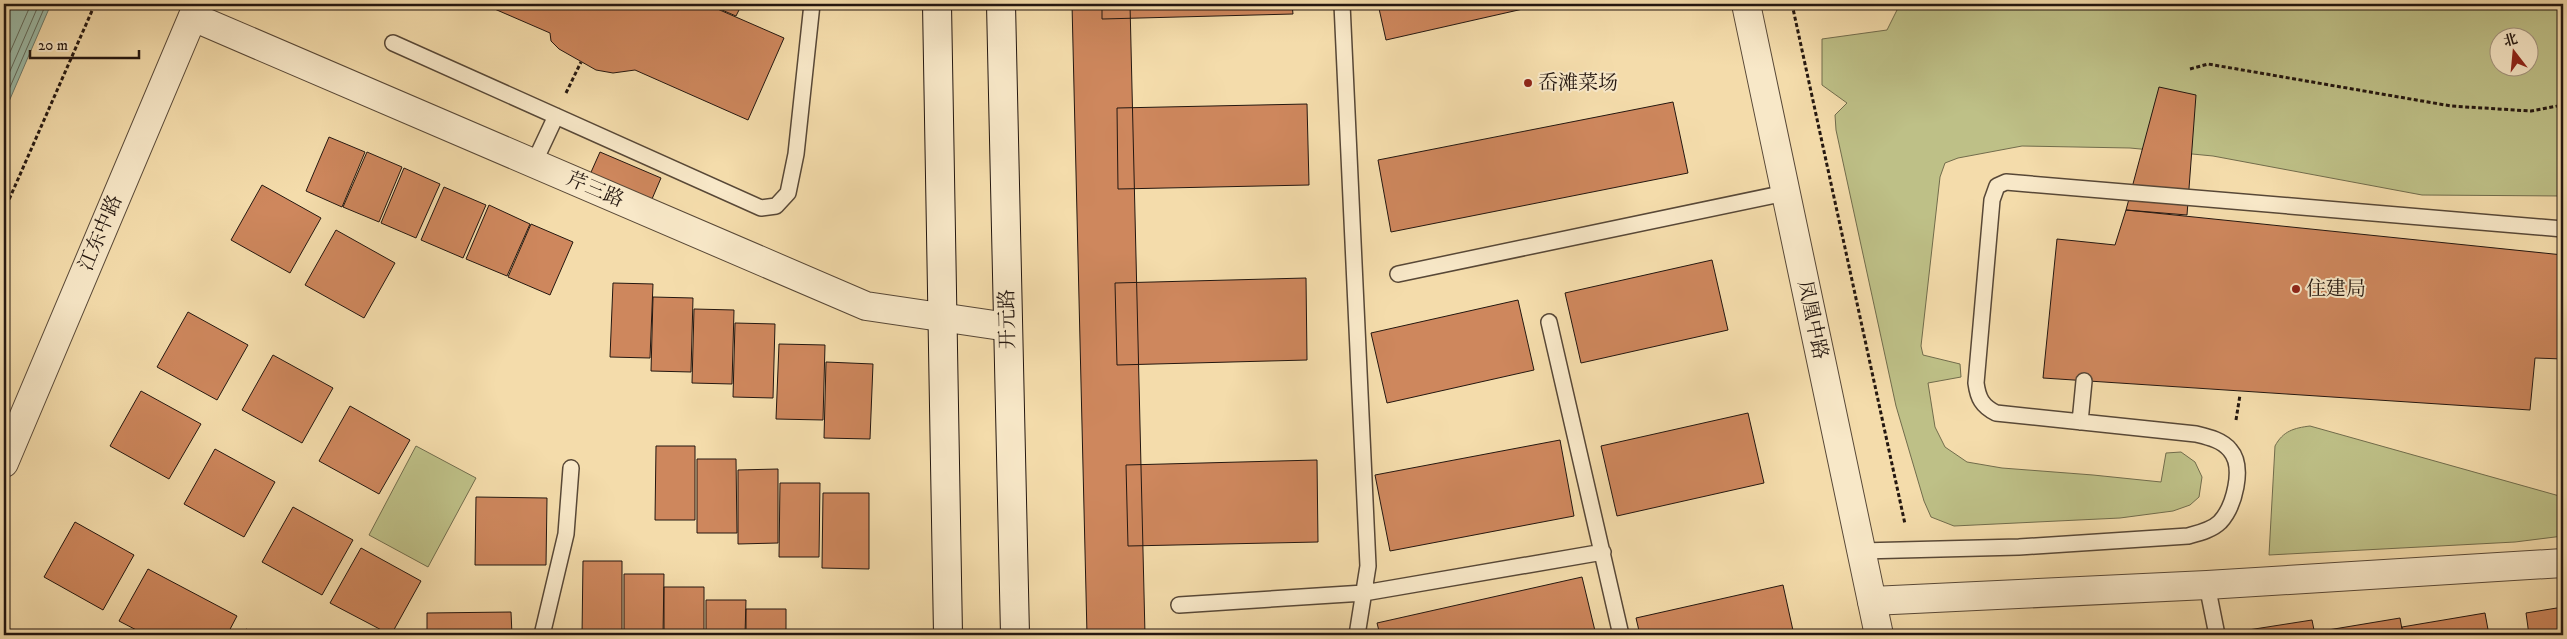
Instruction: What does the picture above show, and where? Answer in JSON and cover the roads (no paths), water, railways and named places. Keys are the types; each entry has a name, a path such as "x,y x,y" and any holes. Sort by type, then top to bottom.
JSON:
{"street":[{"path":"937,4 948,635"},
{"name":"开元路","path":"1001,4 1015,635"},
{"name":"凤凰中路","path":"1746,4 1879,635"},
{"name":"芹三路","path":"195,10 534,164 866,306 1008,327"},
{"name":"江东中路","path":"4,463 195,10"},
{"path":"1872,601 2207,585 2563,563"}],"lane":[{"path":"393,43 761,208 776,206 788,193 796,154 812,4"},
{"path":"1342,4 1368,566 1357,635"},
{"path":"534,164 556,116"},
{"path":"1861,551 2019,547 2188,536 2208,530 2220,522 2234,494 2236,465 2232,451 2220,442 2196,434 1996,414 1985,407 1978,396 1977,362 1992,200 1997,186 2006,182 2563,229"},
{"path":"1398,274 1785,193"},
{"path":"1549,322 1603,552 1620,635"},
{"path":"2080,422 2084,380"},
{"path":"542,635 566,534 571,468"},
{"path":"1179,605 1364,594 1603,552"},
{"path":"2207,585 2217,635"}],"water":[{"path":"4,4 51,4 4,113"}],"place":[{"name":"岙滩菜场","path":"1528,83"},
{"name":"住建局","path":"2296,289"}]}
